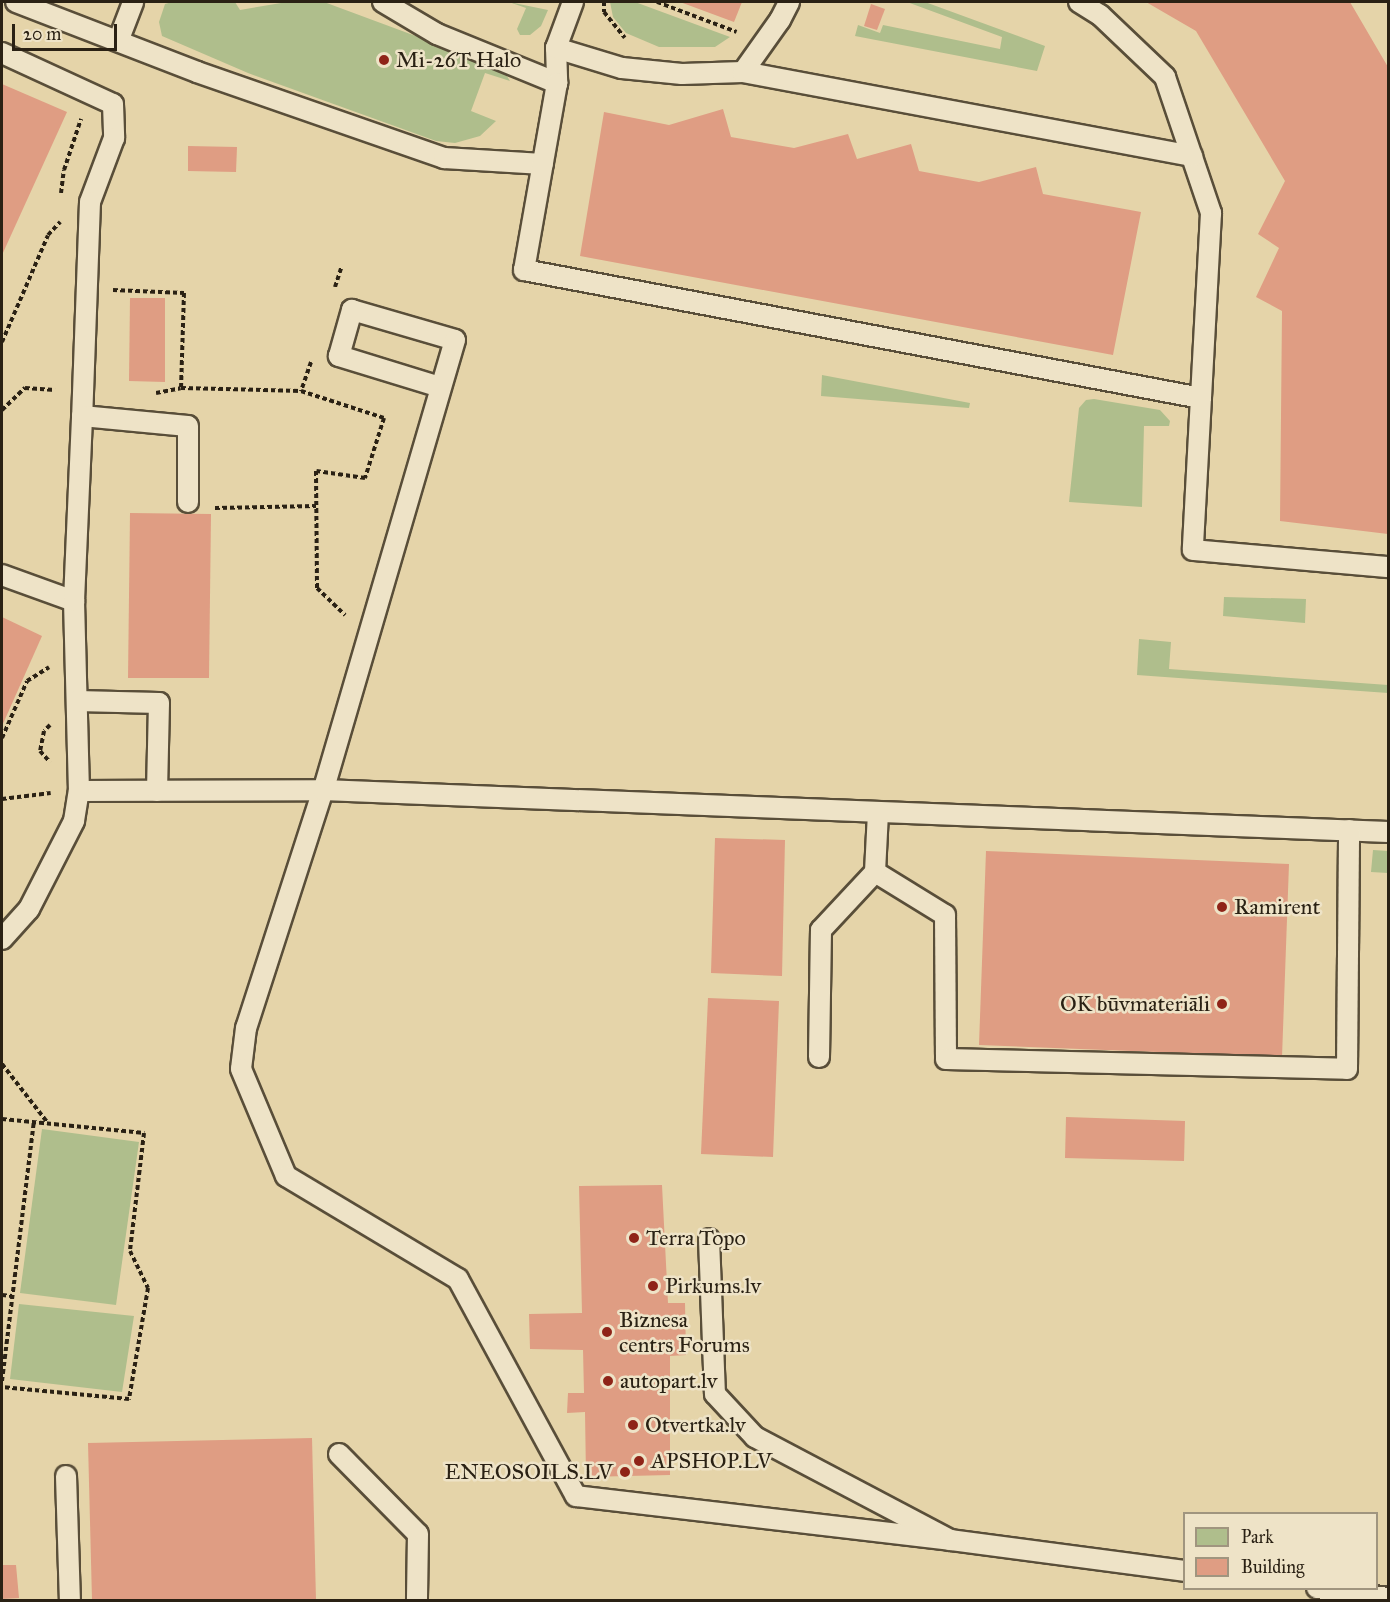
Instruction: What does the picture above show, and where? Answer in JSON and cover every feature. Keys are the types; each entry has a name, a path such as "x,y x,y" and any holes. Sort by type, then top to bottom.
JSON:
{"lane":[{"path":"15,2 119,39 197,72 444,158 543,164"},
{"path":"119,39 133,2"},
{"path":"383,2 437,34 557,83"},
{"path":"573,2 556,48 557,83 524,270 1201,398"},
{"path":"743,72 789,2"},
{"path":"1079,2 1100,15 1165,77 1211,213 1193,550 1389,567"},
{"path":"556,48 622,68 681,74 743,72 1192,156"},
{"path":"2,53 113,104 114,138 90,202 74,602 79,790 74,821 29,909 2,939"},
{"path":"441,387 339,356 352,310 455,340 323,790 246,1028 241,1069 286,1176 458,1279 576,1497 950,1540 1183,1571"},
{"path":"82,416 188,426 188,502"},
{"path":"2,575 74,602"},
{"path":"77,701 159,703 157,791"},
{"path":"79,790 323,790 1389,832"},
{"path":"819,1057 821,930 875,872 878,812"},
{"path":"875,872 945,915 946,1059 1347,1069 1349,830"},
{"path":"709,1239 716,1394 755,1437 950,1540"},
{"path":"339,1454 418,1534 417,1600"},
{"path":"66,1476 70,1600"},
{"path":"1331,1590 1389,1598"}],"path":[{"path":"604,2 604,12 630,42"},
{"path":"657,2 764,42"},
{"path":"733,38 736,32"},
{"path":"2,342 48,235 60,222"},
{"path":"334,290 341,268"},
{"path":"87,290 184,292 181,388"},
{"path":"302,391 312,357"},
{"path":"2,410 25,388 84,390"},
{"path":"148,393 181,388 302,391 384,418 365,478 316,471 317,588 350,620 369,629"},
{"path":"188,502 216,508 316,506"},
{"path":"2,738 27,681 52,665 53,675"},
{"path":"57,717 44,731 40,751 57,770"},
{"path":"2,799 55,792 52,803"},
{"path":"2,1063 48,1123"},
{"path":"2,1119 144,1133 130,1251 148,1288 129,1399 2,1387"},
{"path":"2,1381 34,1122"},
{"path":"2,1295 12,1296"}],"green space":[{"path":"235,2 240,10 287,2 324,2 502,68 510,81 485,73 471,111 496,121 480,136 455,143 436,141 248,73 162,36 159,22 165,4"},
{"path":"509,2 548,10 541,26 530,35 520,35 517,29 526,8"},
{"path":"610,2 635,2 730,37 715,47 659,47 626,33 613,17"},
{"path":"907,2 925,2 1045,46 1037,71 855,36 858,25 880,33 883,25 1000,49 1002,37"},
{"path":"822,375 970,403 969,408 821,396"},
{"path":"1094,399 1160,410 1170,421 1169,426 1144,426 1142,507 1069,502 1079,408 1086,400"},
{"path":"1224,597 1306,599 1305,623 1223,616"},
{"path":"1139,639 1171,642 1169,669 1388,685 1388,693 1137,675"},
{"path":"1373,850 1388,851 1388,873 1371,872"},
{"path":"42,1129 139,1142 116,1305 20,1293"},
{"path":"19,1304 134,1316 122,1392 10,1379"}],"building":[{"path":"680,2 742,2 734,22"},
{"path":"1146,2 1350,2 1388,67 1388,534 1280,521 1282,311 1256,297 1279,248 1258,234 1285,181 1196,31"},
{"path":"871,4 885,9 877,30 864,26"},
{"path":"2,84 67,112 2,255"},
{"path":"723,109 731,137 794,148 848,134 857,159 911,144 919,171 979,182 1036,167 1043,194 1141,212 1113,355 580,256 604,112 669,125"},
{"path":"188,146 237,147 236,172 188,171"},
{"path":"130,298 165,298 165,382 129,381"},
{"path":"130,513 211,514 209,678 128,678"},
{"path":"2,617 42,636 2,726"},
{"path":"715,838 785,840 782,976 711,973"},
{"path":"986,851 1289,864 1282,1057 979,1045"},
{"path":"708,998 779,1001 773,1157 701,1154"},
{"path":"1066,1117 1185,1121 1184,1161 1065,1158"},
{"name":"Biznesa centrs Forums","path":"662,1185 668,1303 685,1303 686,1355 670,1356 670,1475 586,1477 585,1412 567,1413 568,1393 584,1393 583,1350 530,1349 529,1314 582,1313 579,1186"},
{"path":"312,1438 316,1600 92,1600 88,1443"},
{"path":"2,1565 16,1565 19,1598 2,1599"}],"place":[{"name":"Mi-26T Halo","path":"384,60"},
{"name":"Ramirent","path":"1222,907"},
{"name":"OK būvmateriāli","path":"1222,1004"},
{"name":"Terra Topo","path":"634,1238"},
{"name":"Pirkums.lv","path":"653,1286"},
{"name":"Biznesa centrs Forums","path":"607,1332"},
{"name":"autopart.lv","path":"608,1381"},
{"name":"Otvertka.lv","path":"633,1425"},
{"name":"APSHOP.LV","path":"639,1461"},
{"name":"ENEOSOILS.LV","path":"625,1472"}]}
